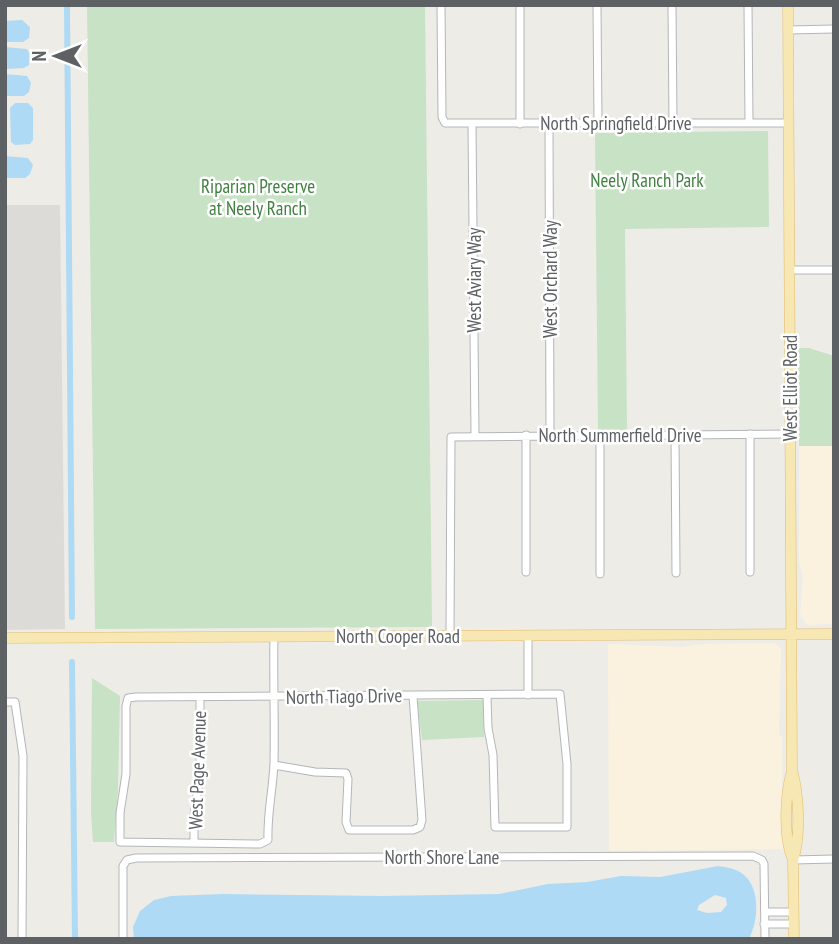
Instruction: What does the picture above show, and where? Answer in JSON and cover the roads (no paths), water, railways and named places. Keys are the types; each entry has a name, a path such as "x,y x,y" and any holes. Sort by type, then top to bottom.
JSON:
{"main road":[{"name":"West Elliot Road","path":"788,5 792,770 787,787 788,848 793,860 794,939"},
{"name":"North Cooper Road","path":"5,638 834,634"}],"street":[{"name":"North Springfield Drive","path":"441,5 442,117 445,123 788,123"},
{"path":"520,5 520,124"},
{"path":"597,5 598,124"},
{"path":"672,5 673,123"},
{"path":"748,5 749,123"},
{"path":"788,30 834,29"},
{"name":"West Aviary Way","path":"472,124 475,436"},
{"name":"West Orchard Way","path":"549,124 550,435"},
{"path":"789,270 834,270"},
{"path":"675,434 676,573"},
{"path":"750,434 750,572"},
{"name":"North Summerfield Drive","path":"450,636 451,437 790,434"},
{"path":"526,435 526,572"},
{"path":"600,435 600,574"},
{"path":"528,636 528,695"},
{"path":"194,843 260,844 268,840 268,813 274,765 274,637"},
{"name":"North Tiago Drive","path":"194,843 120,842 120,813 126,774 128,698 560,694 568,764 567,827 495,827 493,755 486,695"},
{"path":"274,765 315,772 346,773 346,822 349,830 413,830 420,827 422,820 419,761 413,721 413,696"},
{"name":"West Page Avenue","path":"194,843 194,815 200,774 200,697"},
{"path":"5,702 15,702 23,756 22,939"},
{"name":"North Shore Lane","path":"123,939 123,866 127,860 136,858 753,856 764,864 765,939"},
{"path":"793,860 834,859"},
{"path":"765,912 793,912"},
{"path":"764,924 793,924"}],"water":[{"path":"22,20 30,27 29,38 23,42 5,42 5,21"},
{"path":"5,47 27,49 31,56 29,65 24,68 5,69"},
{"path":"5,74 27,76 31,83 29,92 24,96 5,96"},
{"path":"15,103 28,103 33,108 33,140 30,144 15,145 11,142 10,108"},
{"path":"5,156 28,158 33,165 30,174 25,178 5,178"},
{"path":"718,866 740,872 752,885 755,894 755,922 749,939 134,939 133,927 140,911 154,900 171,896 499,894 548,884 587,882 621,876 660,877","holes":["715,895 726,898 727,905 721,912 707,913 697,910 699,905"]}],"waterway":[{"path":"67,5 72,617"},
{"path":"72,662 75,939"}],"park label":[{"name":"Neely Ranch Park","path":"647,180"},
{"name":"Riparian Preserve at Neely Ranch","path":"258,197"}]}
